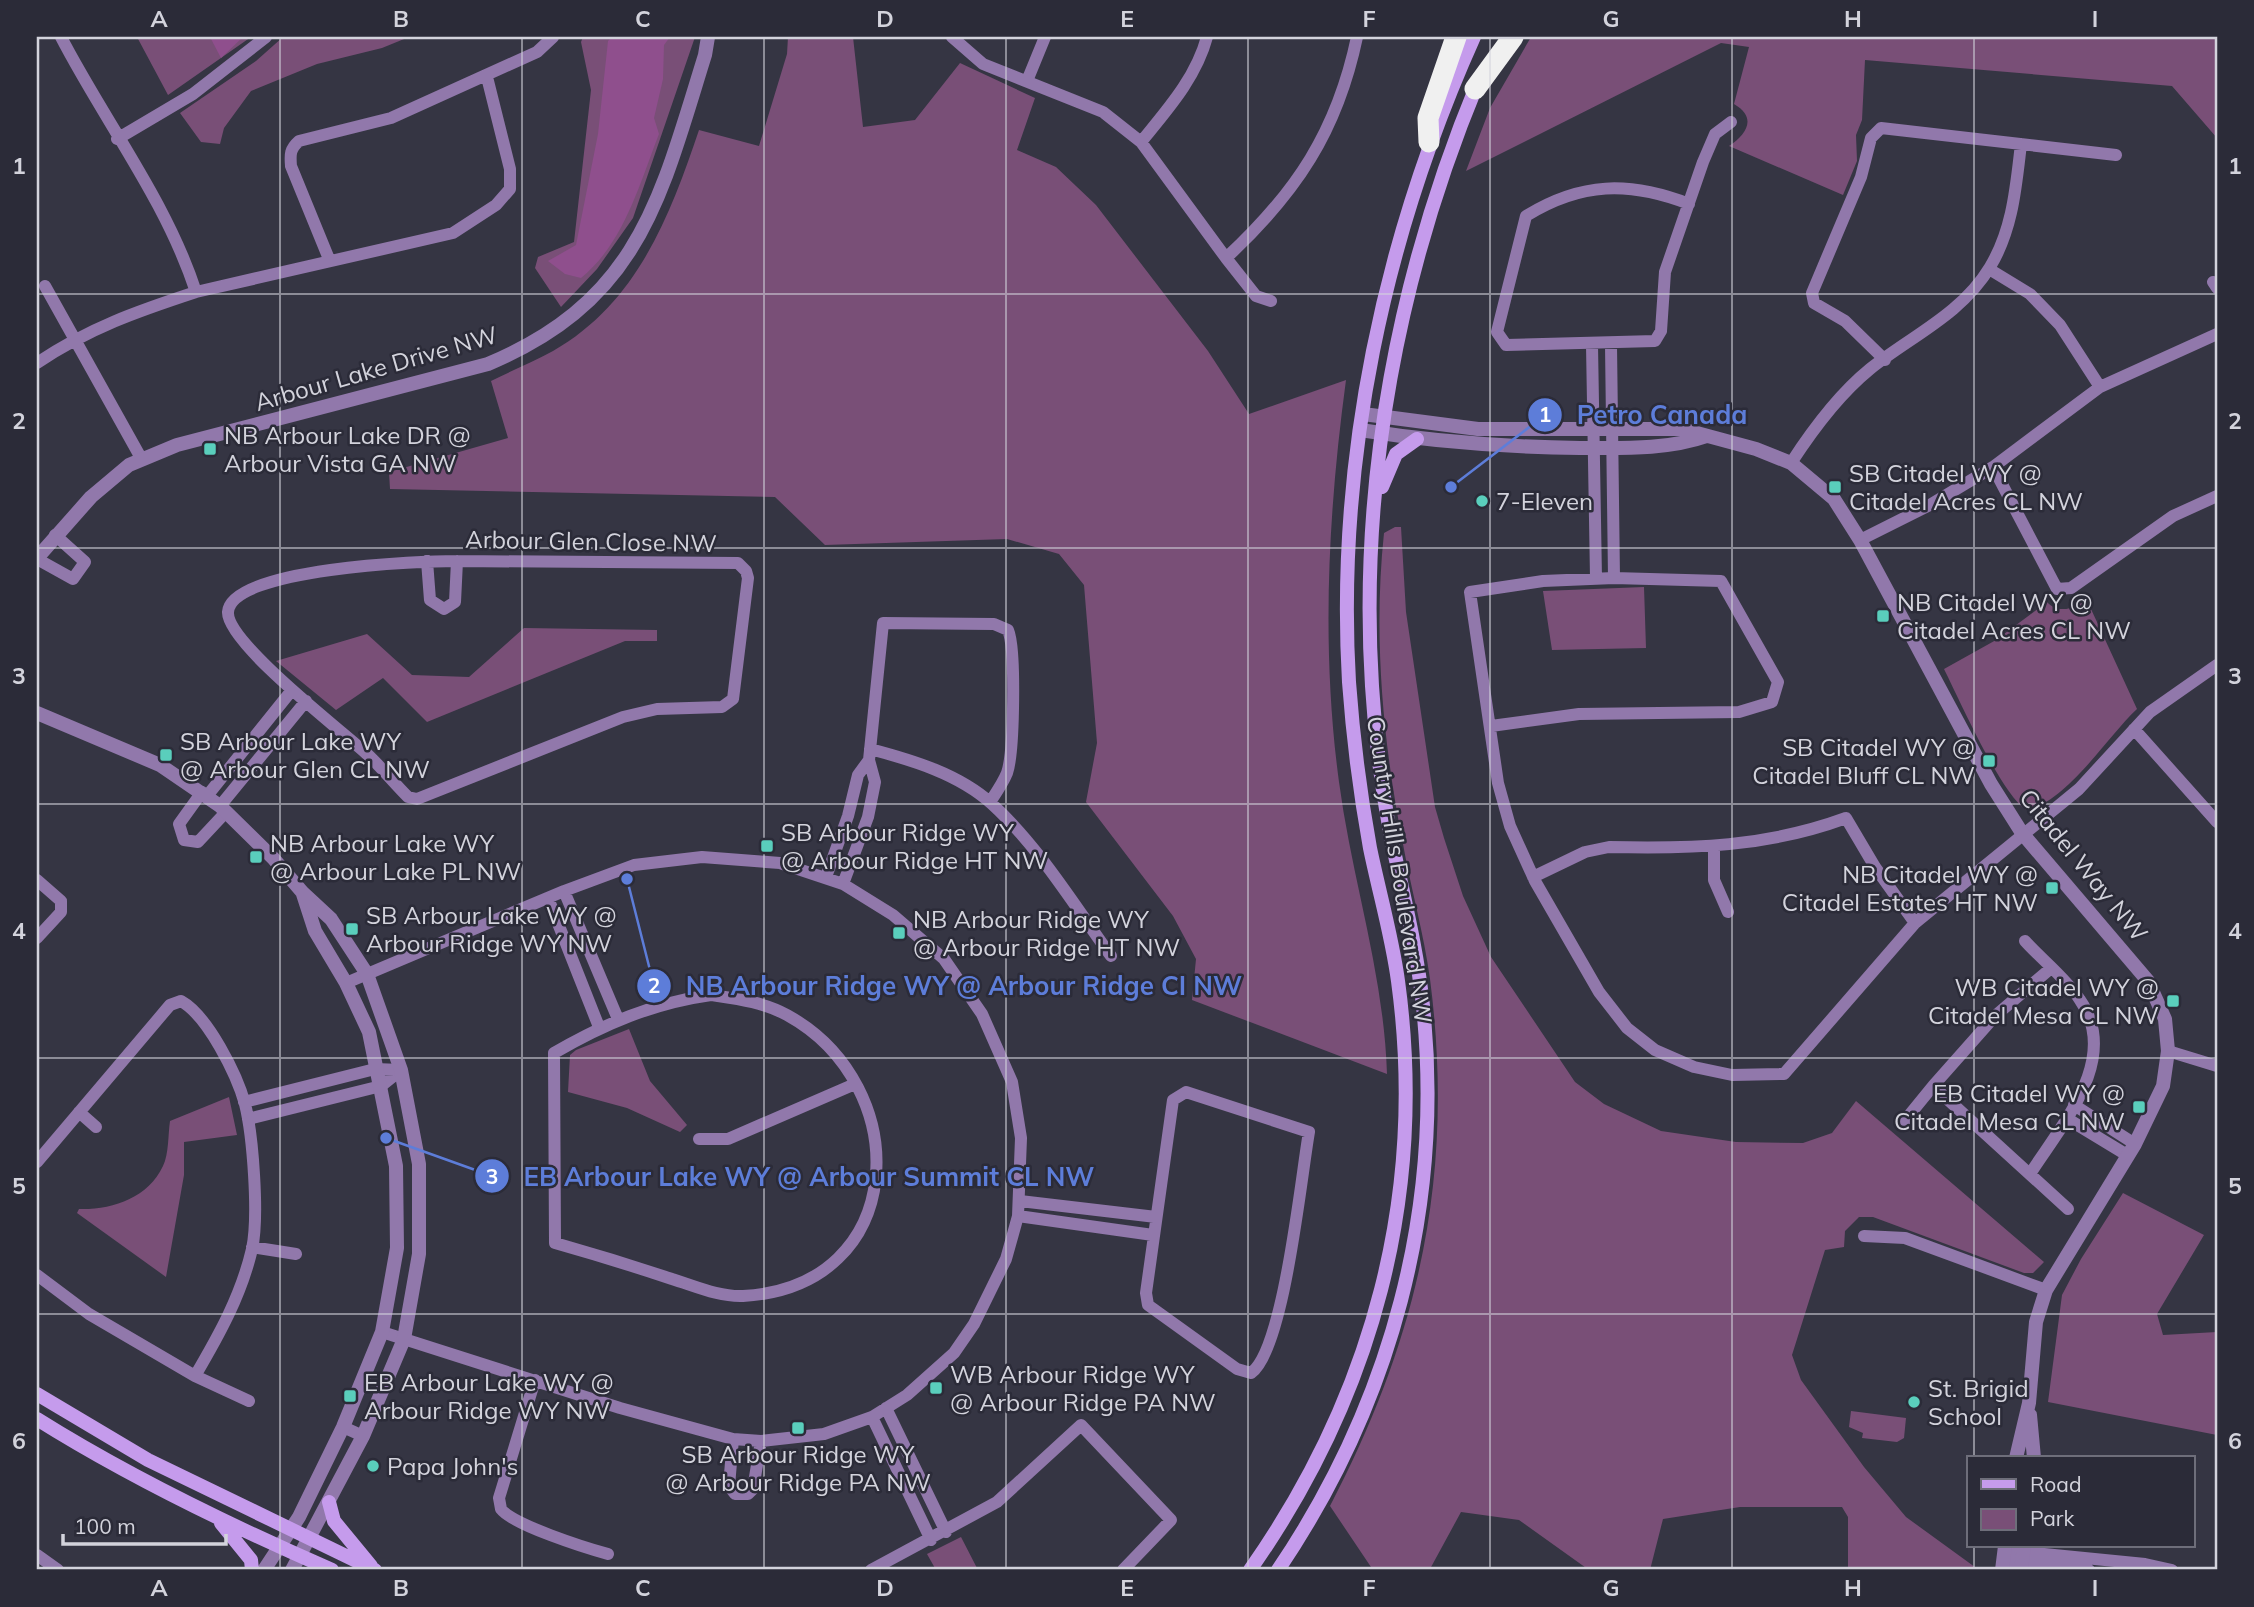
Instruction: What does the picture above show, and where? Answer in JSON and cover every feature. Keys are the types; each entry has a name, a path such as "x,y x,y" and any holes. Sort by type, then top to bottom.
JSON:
{"highway":[{"path":"1429,142 1428,118 1456,37"},
{"path":"1475,89 1513,37"}],"main road":[{"name":"Country Hills Boulevard NW","path":"1250,1570 1282,1525 1316,1466 1359,1366 1377,1310 1391,1249 1404,1153 1406,1070 1401,1005 1364,815 1349,680 1348,569 1360,430 1403,223 1429,142 1474,37"},
{"name":"Country Hills Boulevard NW","path":"1278,1570 1329,1488 1376,1385 1406,1288 1423,1182 1427,1068 1423,1005 1381,780 1371,685 1370,575 1374,512 1382,434 1399,331 1425,226 1446,159 1499,37"},
{"path":"1374,512 1396,454 1417,439"},
{"path":"37,1394 148,1460 375,1570"},
{"path":"37,1419 85,1449 218,1519 332,1570"},
{"path":"329,1502 334,1521 375,1570"},
{"path":"218,1519 251,1560 252,1570"}],"street":[{"path":"61,37 117,139 170,223 196,292"},
{"path":"117,139 193,94 266,37"},
{"path":"329,259 291,166 289,154 299,141 391,118 537,52 553,37"},
{"name":"Arbour Lake Drive NW","path":"37,559 91,497 141,458 189,442 488,364 521,350 553,330 603,287 636,245 668,172 705,55 708,37"},
{"path":"952,37 983,64 1102,112 1141,142 1256,296 1271,302"},
{"path":"1027,81 1045,37"},
{"path":"1141,142 1179,93 1203,52 1207,37"},
{"path":"1226,258 1260,226 1304,174 1335,112 1349,74 1357,37"},
{"path":"37,362 76,337 118,318 196,292 329,259 453,233 496,205 510,189 510,169 486,77"},
{"path":"1689,204 1658,192 1617,187 1583,191 1547,203 1526,216 1497,332 1506,345 1611,345 1647,344 1655,341 1661,331 1665,272 1715,134 1731,122"},
{"path":"1885,360 1845,321 1814,303 1812,293 1861,177 1871,138 1881,128 2116,155"},
{"path":"1791,463 1836,402 1871,368 1949,314 1989,269 2013,208 2021,144"},
{"path":"1989,269 2030,294 2060,325 2100,387"},
{"path":"45,286 76,337 141,458"},
{"path":"1860,540 1930,505 1993,467 2100,387 2217,334"},
{"path":"1592,345 1596,579"},
{"path":"1611,345 1614,578"},
{"name":"Citadel Way NW","path":"1363,414 1478,429 1682,429 1756,449 1791,463 1834,499 1860,540 1991,784 2022,833 2148,981 2165,1020 2168,1051 2163,1086 2131,1149 2046,1290 2036,1322 2029,1403 2016,1456"},
{"path":"1360,430 1477,446 1594,448 1680,445 1707,436"},
{"path":"1993,467 2057,589 2071,588 2173,516 2217,496"},
{"path":"37,559 73,579 85,562 55,536"},
{"path":"427,561 430,600 444,608 455,602 457,561"},
{"name":"Arbour Glen Close NW","path":"457,561 738,563 746,571 748,578 733,699 722,707 656,709 623,717 416,800 408,797 369,756 258,659 230,622 228,611 234,598 257,586 328,570 380,562 457,561"},
{"path":"1491,726 1579,714 1739,712 1772,702 1778,682 1721,581 1614,578 1543,581 1470,592 1498,783 1510,826 1533,877 1599,992 1627,1028 1655,1050 1694,1068 1732,1075 1784,1074 1915,923 2079,789 2150,712 2217,665"},
{"path":"843,884 870,805 875,782 870,755 883,623 994,624 1003,627 1010,635 1012,733 1007,772 990,802"},
{"path":"292,690 179,824 184,840 198,842 306,701"},
{"path":"37,713 160,765 223,809 282,866 303,893 331,919 366,974 401,1070 419,1164 419,1254 404,1339 363,1436 292,1570"},
{"path":"2134,729 2217,821"},
{"path":"870,755 939,771 990,802 1056,878 1111,956"},
{"path":"826,877 848,816 858,775 870,755"},
{"path":"1533,877 1576,855 1597,849 1714,847 1788,836 1846,818 1875,867 1915,923"},
{"path":"1714,847 1714,880 1728,912"},
{"path":"346,983 564,891 634,865 702,857 780,863 843,884 893,915 944,959 982,1014 1012,1082 1021,1138 1018,1216 1006,1259 974,1324 954,1353 907,1395 872,1417 824,1434 761,1441 733,1439 383,1332"},
{"path":"37,880 61,901 61,912 37,938"},
{"path":"564,891 618,1019"},
{"path":"264,1570 290,1531 343,1427 383,1332 397,1234 396,1166 369,1032 346,983 315,931 303,893"},
{"path":"548,898 599,1027"},
{"path":"2025,941 2080,1000 2092,1023 2094,1063 2074,1105 2030,1174"},
{"path":"1902,1124 1995,1016 2050,969"},
{"path":"711,995 751,1000 787,1015 819,1037 840,1058 855,1084 870,1113 876,1140 877,1183 867,1221 846,1252 822,1273 797,1286 771,1293 740,1296 711,1292 555,1243 554,1053 599,1027 671,1001 711,995"},
{"path":"37,1162 170,1005 181,1001 193,1007 220,1048 244,1101 254,1174 252,1247 232,1312 195,1376"},
{"path":"2168,1051 2217,1066"},
{"path":"244,1101 375,1069 401,1070"},
{"path":"248,1119 381,1086 401,1070"},
{"path":"699,1139 728,1139 855,1084"},
{"path":"1933,1086 2068,1209"},
{"path":"1186,1092 1309,1132 1277,1325 1255,1370 1244,1372 1237,1369 1147,1305 1156,1217 1173,1100 1177,1095 1186,1092"},
{"path":"2074,1105 2131,1149"},
{"path":"79,1112 96,1127"},
{"path":"2066,1118 2131,1149"},
{"path":"1020,1201 1156,1217"},
{"path":"1018,1216 1153,1235"},
{"path":"1864,1236 1905,1238 2046,1290"},
{"path":"252,1247 296,1254"},
{"path":"37,1275 89,1314 195,1376 249,1401"},
{"path":"535,1380 499,1498 501,1509 514,1519 581,1546 608,1553"},
{"name":"Citadel Way NW","path":"2029,1403 2034,1456"},
{"path":"887,1408 946,1532"},
{"path":"872,1417 931,1540"},
{"path":"871,1570 998,1502 1082,1425 1171,1520 1123,1570"},
{"path":"343,1427 363,1436"},
{"path":"733,1439 729,1486 735,1494 748,1494 753,1489 761,1441"},
{"path":"37,1555 58,1570"},
{"path":"2004,1557 2145,1564 2172,1570"},
{"path":"2022,1558 2089,1570"}],"green space":[{"path":"137,37 251,37 168,95"},
{"path":"283,37 409,37 382,48 317,64 251,91 224,128 220,144 201,142 180,113 256,61"},
{"path":"583,37 695,37 633,218 597,269 561,307 535,268 538,257 574,242 591,90 581,42"},
{"path":"788,37 853,37 863,127 915,120 960,63 1035,98 1017,150 1056,167 1096,205 1208,351 1249,414 1346,380 1335,480 1329,581 1333,732 1345,819 1380,1000 1387,1074 1192,1000 1196,959 1173,916 1086,802 1097,743 1084,585 1059,554 1007,539 825,545 775,497 390,489 389,472 508,438 491,381 553,351 582,331 607,308 628,283 647,255 662,225 699,130 759,146 787,54"},
{"path":"1531,37 2217,37 2217,138 2172,86 1865,60 1862,120 1856,135 1857,161 1843,195 1729,146 1740,137 1747,126 1746,115 1734,104 1749,47 1721,43 1466,171 1490,108"},
{"path":"1401,527 1406,612 1435,807 1444,838 1463,896 1491,957 1575,1082 1604,1104 1661,1131 1736,1142 1803,1143 1832,1133 1856,1101 2044,1262 2033,1273 2024,1273 1873,1217 1859,1217 1845,1231 1844,1247 1825,1250 1792,1355 1801,1380 1864,1467 1906,1517 1979,1570 1848,1570 1848,1517 1842,1507 1740,1507 1663,1519 1650,1570 1589,1570 1519,1520 1461,1512 1430,1569 1373,1570 1330,1506 1361,1442 1387,1378 1408,1315 1423,1250 1433,1185 1438,1119 1437,1050 1430,979 1396,806 1382,690 1380,611 1384,533"},
{"path":"1644,587 1646,648 1552,650 1543,591"},
{"path":"2085,596 2137,709 2071,782 2041,805 2026,810 2004,785 1944,669 1996,640 2047,602 2056,608 2067,609 2077,605"},
{"path":"524,628 657,630 657,641 625,641 427,722 383,678 336,710 276,661 367,634 412,675 469,677"},
{"path":"629,1029 650,1081 687,1125 680,1132 627,1108 568,1092 570,1055 576,1050"},
{"path":"229,1097 237,1135 184,1142 184,1175 166,1277 77,1213 79,1209 116,1204 139,1194 163,1166 170,1121"},
{"path":"2123,1193 2204,1235 2157,1314 2163,1335 2217,1332 2217,1435 2048,1402 2062,1295 2081,1259"},
{"path":"1851,1411 1906,1418 1904,1438 1897,1442 1862,1438 1863,1433 1849,1427"},
{"path":"961,1537 978,1570 936,1570 927,1554"}],"shaded area":[{"path":"210,37 243,37 221,58"},
{"path":"612,37 670,37 664,45 663,79 654,118 659,134 637,193 619,231 609,248 581,278 565,274 548,261 576,245 598,134 608,41"}],"place":[{"name":"NB Arbour Lake DR @ Arbour Vista GA NW","path":"210,449"},
{"name":"Petro Canada","path":"1451,487"},
{"name":"SB Citadel WY @ Citadel Acres CL NW","path":"1835,487"},
{"name":"7-Eleven","path":"1482,501"},
{"name":"NB Citadel WY @ Citadel Acres CL NW","path":"1883,616"},
{"name":"SB Arbour Lake WY @ Arbour Glen CL NW","path":"166,755"},
{"name":"SB Citadel WY @ Citadel Bluff CL NW","path":"1989,761"},
{"name":"SB Arbour Ridge WY @ Arbour Ridge HT NW","path":"767,846"},
{"name":"NB Arbour Lake WY @ Arbour Lake PL NW","path":"256,857"},
{"name":"NB Arbour Ridge WY @ Arbour Ridge CI NW","path":"627,879"},
{"name":"NB Citadel WY @ Citadel Estates HT NW","path":"2052,888"},
{"name":"SB Arbour Lake WY @ Arbour Ridge WY NW","path":"352,929"},
{"name":"NB Arbour Ridge WY @ Arbour Ridge HT NW","path":"899,933"},
{"name":"WB Citadel WY @ Citadel Mesa CL NW","path":"2173,1001"},
{"name":"EB Citadel WY @ Citadel Mesa CL NW","path":"2139,1107"},
{"name":"EB Arbour Lake WY @ Arbour Summit CL NW","path":"386,1138"},
{"name":"WB Arbour Ridge WY @ Arbour Ridge PA NW","path":"936,1388"},
{"name":"EB Arbour Lake WY @ Arbour Ridge WY NW","path":"350,1396"},
{"name":"St. Brigid School","path":"1914,1402"},
{"name":"SB Arbour Ridge WY @ Arbour Ridge PA NW","path":"798,1428"},
{"name":"Papa John's","path":"373,1466"}]}
